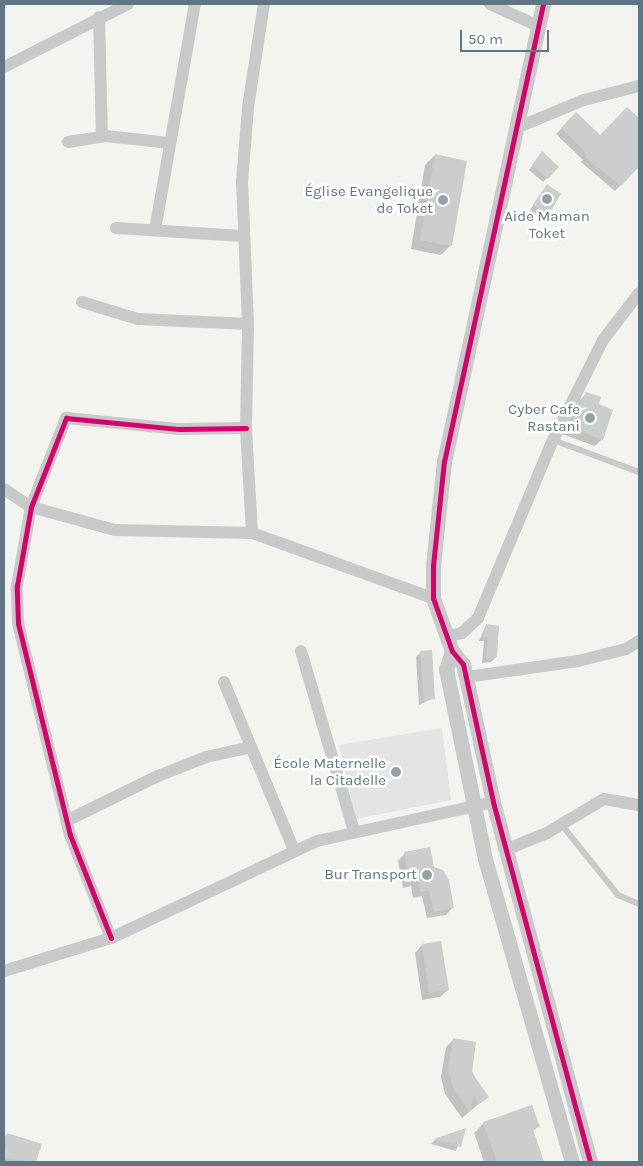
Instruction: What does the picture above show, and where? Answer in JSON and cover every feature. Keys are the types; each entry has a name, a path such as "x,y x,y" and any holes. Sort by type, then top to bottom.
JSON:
{"street":[{"path":"4,66 128,4"},
{"path":"154,230 195,4"},
{"path":"252,533 246,428 248,324 242,182 248,107 264,4"},
{"path":"490,4 538,26"},
{"path":"544,4 444,461 433,565 433,598 448,636 452,652 463,664 467,677 493,802 590,1162"},
{"path":"99,17 102,136"},
{"path":"516,128 584,100 639,86"},
{"path":"68,142 102,136 170,143"},
{"path":"116,228 243,236"},
{"path":"448,636 462,633 478,618 553,440 603,340 639,293"},
{"path":"82,302 138,319 248,324"},
{"path":"111,938 70,835 68,820 35,700 18,623 17,586 31,507 66,418 178,429 246,428"},
{"path":"4,489 31,507 115,530 252,533 433,598"},
{"path":"467,677 578,662 626,649 639,641"},
{"path":"302,651 354,831"},
{"path":"452,652 446,669 501,919 572,1162"},
{"path":"224,682 294,850"},
{"path":"68,820 158,776 206,757 251,747"},
{"path":"506,850 561,824 604,799 639,805"},
{"path":"4,971 111,938 294,850 354,831 493,802"}],"lane":[{"path":"553,440 639,472"},
{"path":"561,824 618,895 639,904"}],"shaded area":[{"name":"École Maternelle la Citadelle","path":"442,728 451,800 356,819 339,745"}],"building":[{"path":"627,107 639,118 639,167 621,186 585,157 587,154 561,128 576,112 600,135"},
{"path":"542,151 559,167 548,179 532,165"},
{"name":"Église Evangelique de Toket","path":"435,154 467,161 452,246 420,240"},
{"name":"Aide Maman Toket","path":"547,184 561,194 548,216 533,205"},
{"name":"Cyber Cafe Rastani","path":"586,392 601,397 599,404 613,410 603,440 569,427"},
{"path":"486,624 499,626 497,657 486,659 488,637 483,637"},
{"path":"432,650 435,699 424,701 420,651"},
{"name":"Bur Transport","path":"430,847 434,867 443,870 449,880 454,908 434,912 429,890 420,892 418,880 410,881 404,852"},
{"path":"441,941 449,990 429,993 422,944"},
{"path":"453,1038 476,1042 472,1073 489,1097 478,1105 474,1095 470,1112 452,1086 448,1069"},
{"path":"532,1105 540,1127 533,1129 544,1162 497,1162 483,1122"},
{"path":"466,1128 461,1147 434,1139"},
{"path":"7,1133 42,1144 36,1162 4,1159"}],"cycle path":[{"path":"543,4 444,461 433,565 433,598 452,651 463,664 493,802 590,1162"},
{"path":"111,938 70,835 18,623 17,586 31,507 66,418 179,429 246,428"}],"place":[{"name":"Aide Maman Toket","path":"547,199"},
{"name":"Église Evangelique de Toket","path":"443,200"},
{"name":"Cyber Cafe Rastani","path":"590,418"},
{"name":"École Maternelle la Citadelle","path":"396,772"},
{"name":"Bur Transport","path":"427,875"}]}
